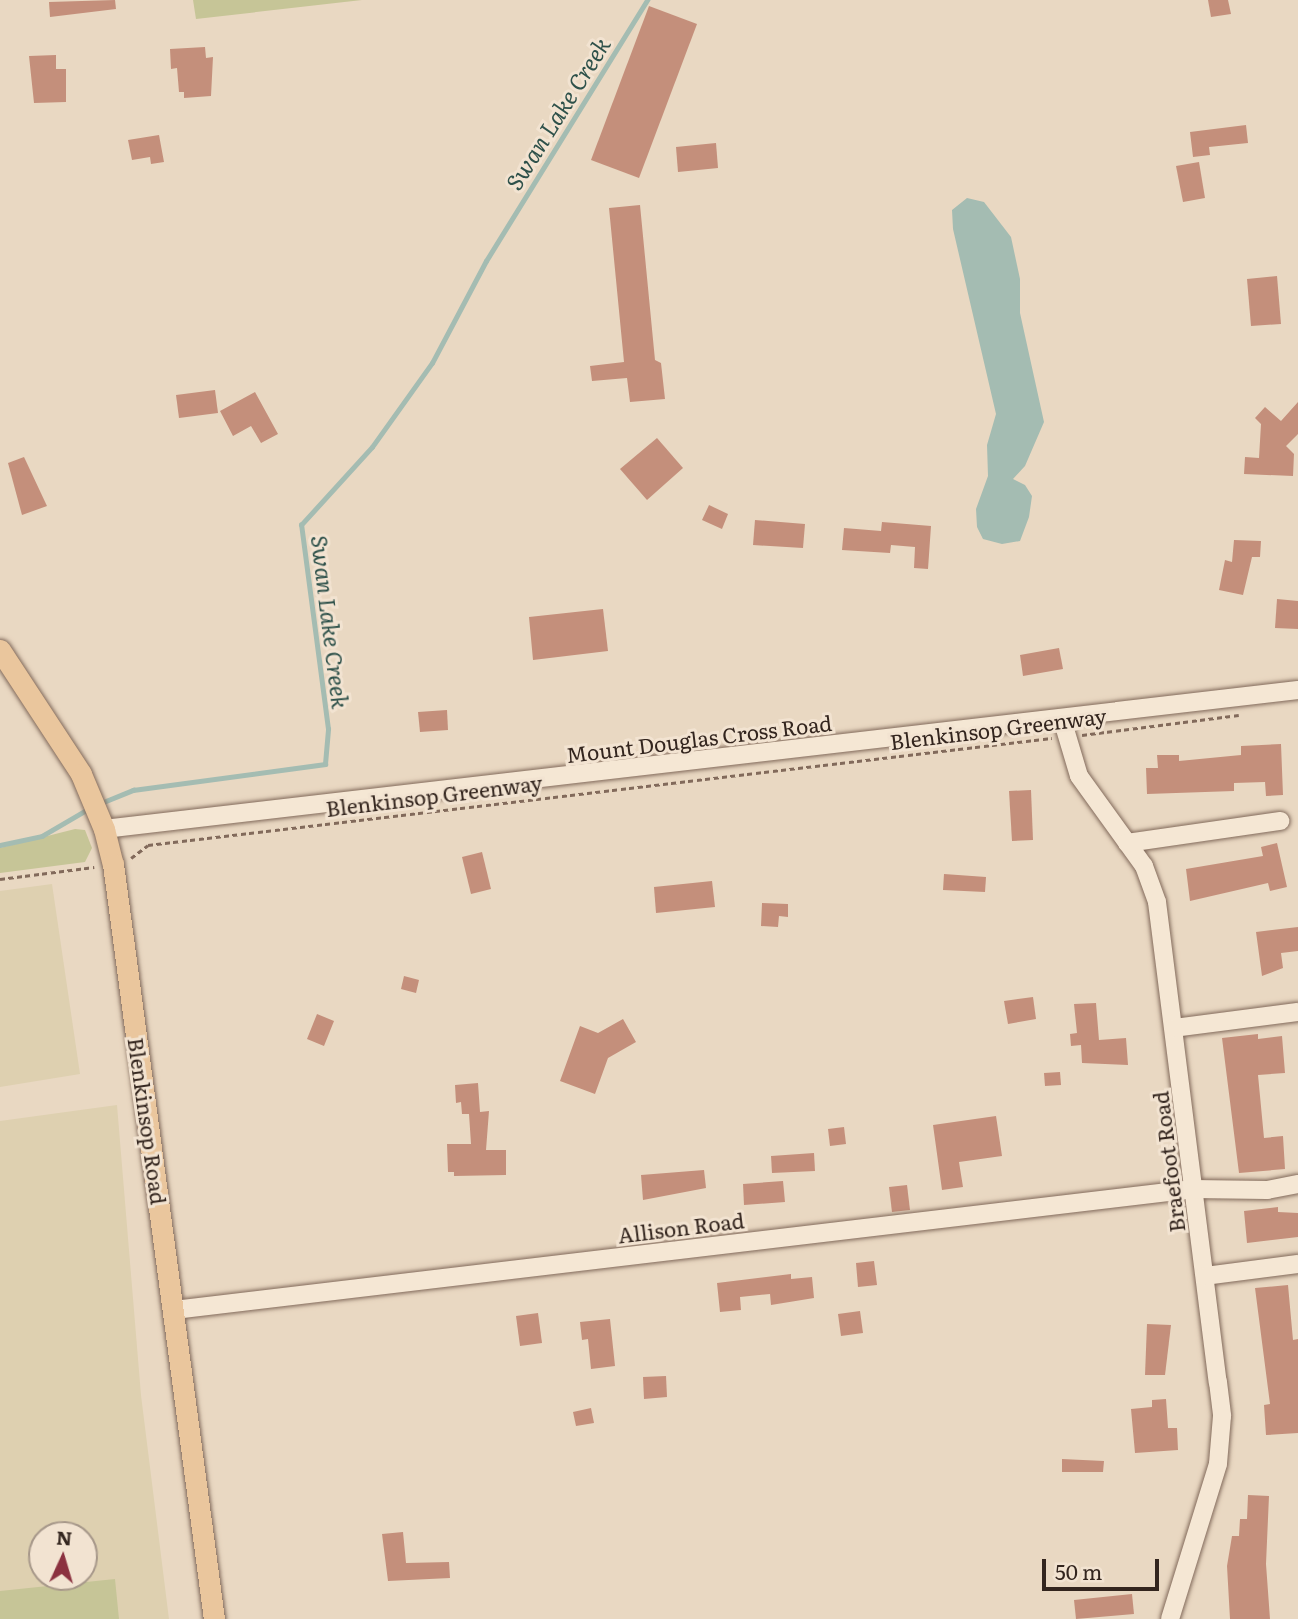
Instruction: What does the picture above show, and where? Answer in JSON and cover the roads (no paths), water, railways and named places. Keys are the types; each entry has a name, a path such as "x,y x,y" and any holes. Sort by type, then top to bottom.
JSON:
{"main road":[{"name":"Blenkinsop Road","path":"0,650 81,774 104,829 113,864 214,1619"}],"street":[{"name":"Mount Douglas Cross Road","path":"104,829 1063,728 1298,690"},
{"name":"Braefoot Road","path":"1063,728 1079,776 1144,866 1157,902 1222,1416 1221,1447 1170,1619"},
{"path":"1127,843 1280,821"},
{"path":"1174,1028 1298,1012"},
{"name":"Allison Road","path":"174,1310 1193,1189 1267,1190 1298,1184"},
{"path":"1205,1276 1298,1264"}],"waterway":[{"name":"Swan Lake Creek","path":"101,803 133,790 325,764 328,729 301,525 372,447 432,363 486,261 647,0"},
{"name":"Swan Lake Creek","path":"0,845 42,836 90,808"}]}
